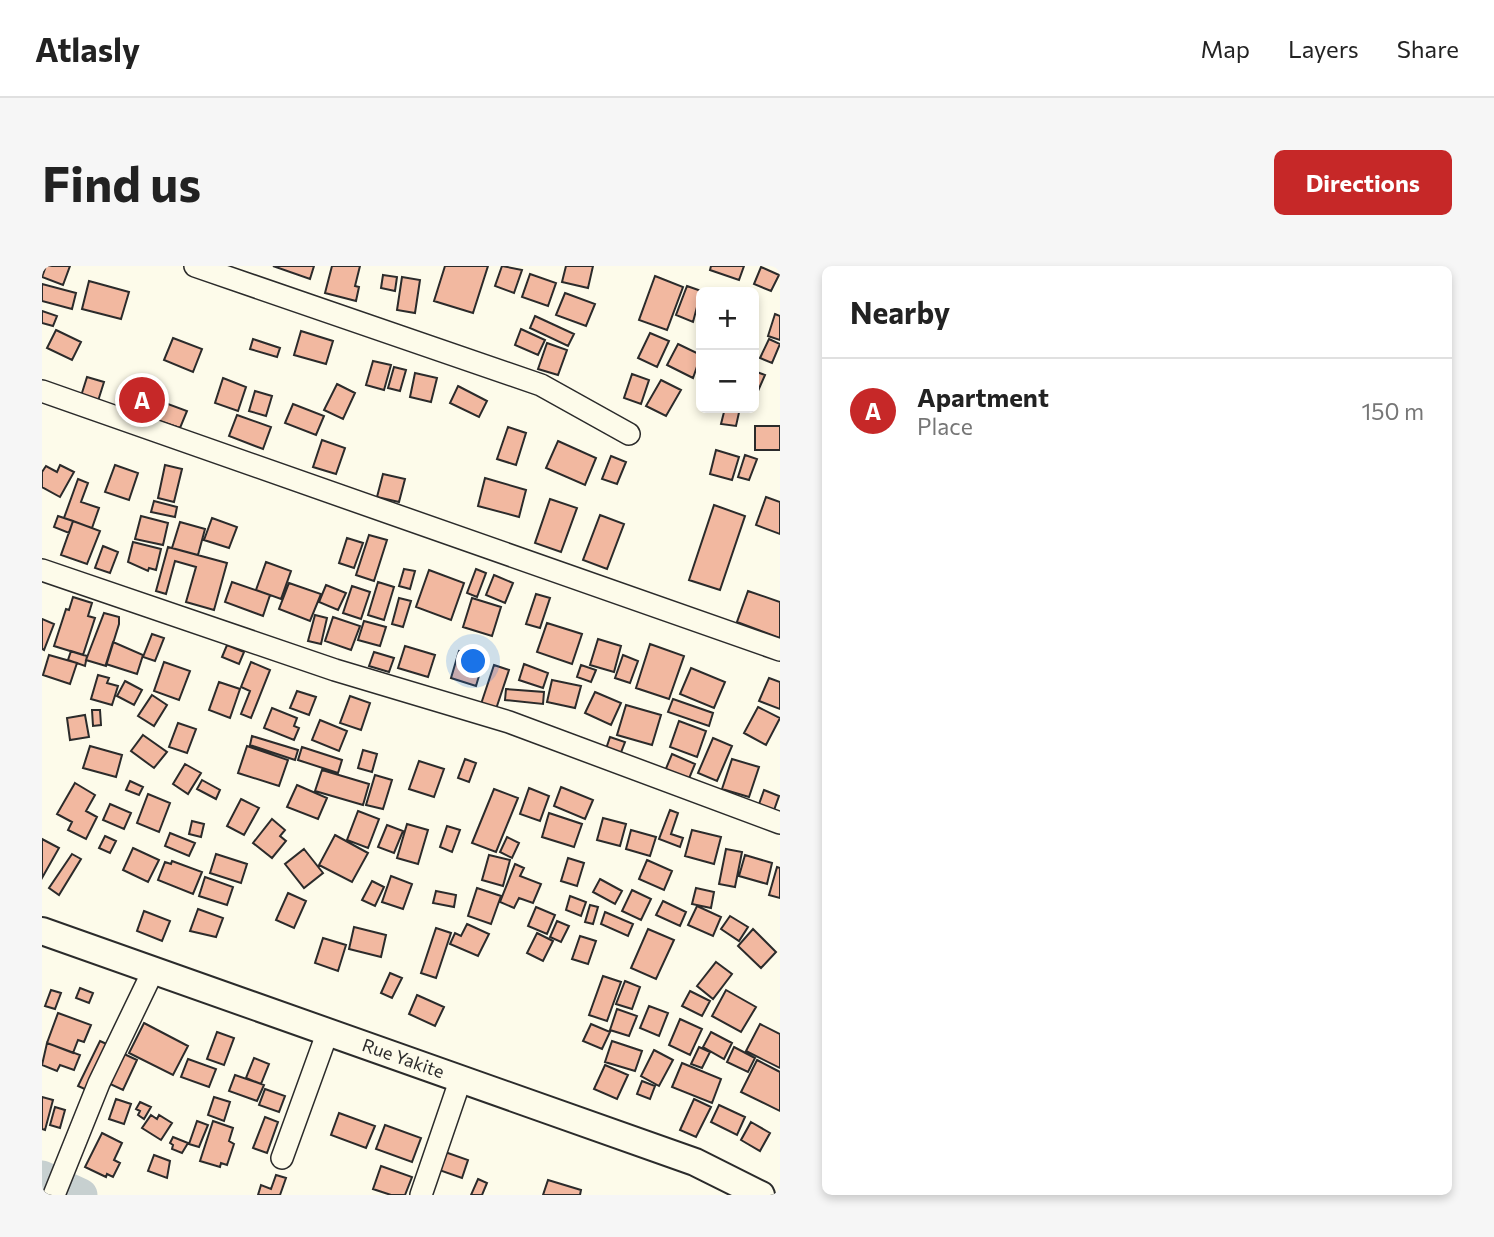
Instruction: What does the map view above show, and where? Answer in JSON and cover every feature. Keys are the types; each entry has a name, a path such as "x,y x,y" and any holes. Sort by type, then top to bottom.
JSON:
{"main road":[{"name":"Rue Yakite","path":"42,932 154,969 695,1162 761,1195"}],"street":[{"path":"195,266 529,381 629,435"},
{"path":"42,391 780,650"},
{"path":"42,570 335,670 509,722 780,822"},
{"path":"54,1195 99,1083 154,969"},
{"path":"282,1158 328,1031"},
{"path":"421,1195 461,1078"}],"building":[{"path":"46,266 70,266 63,285 42,277"},
{"path":"273,266 314,266 310,279"},
{"path":"332,266 360,266 355,286 359,287 356,301 325,293"},
{"path":"445,266 488,266 473,313 434,301"},
{"path":"502,266 522,270 514,293 495,286"},
{"path":"566,266 593,266 588,288 562,282"},
{"path":"711,266 744,266 739,280 710,270"},
{"path":"761,267 779,275 771,291 754,284"},
{"path":"530,274 556,283 548,306 522,297"},
{"path":"383,275 397,277 395,291 381,288"},
{"path":"655,276 683,287 667,330 639,320"},
{"path":"402,277 420,280 415,313 397,310"},
{"path":"89,281 129,292 121,319 82,309"},
{"path":"42,284 76,293 72,309 42,301"},
{"path":"687,286 696,289 693,322 676,315"},
{"path":"565,293 595,304 586,326 556,315"},
{"path":"42,311 57,316 53,326 42,323"},
{"path":"775,314 780,316 780,340 768,336"},
{"path":"535,316 574,334 568,346 530,328"},
{"path":"521,329 545,340 538,355 515,345"},
{"path":"56,330 81,342 72,360 47,348"},
{"path":"301,331 333,341 326,364 294,355"},
{"path":"650,333 669,341 657,367 638,358"},
{"path":"173,338 202,349 193,372 164,360"},
{"path":"253,339 280,348 277,357 250,349"},
{"path":"769,339 780,344 772,363 760,358"},
{"path":"547,343 567,350 558,375 538,369"},
{"path":"678,344 696,353 693,378 667,365"},
{"path":"373,361 391,365 384,390 366,385"},
{"path":"394,367 406,370 400,391 388,388"},
{"path":"415,373 437,378 431,402 410,397"},
{"path":"759,373 765,375 759,389"},
{"path":"632,374 649,380 641,404 624,398"},
{"path":"87,377 104,382 98,401 81,396"},
{"path":"223,378 246,387 238,411 215,403"},
{"path":"661,380 681,390 666,416 646,406"},
{"path":"337,384 355,393 343,419 324,410"},
{"path":"458,386 487,401 479,417 450,403"},
{"path":"130,390 187,411 180,428 124,409"},
{"path":"255,391 272,396 266,416 249,411"},
{"path":"293,404 324,416 316,435 285,423"},
{"path":"724,413 739,413 736,426 721,424"},
{"path":"237,415 271,427 263,449 229,436"},
{"path":"755,426 780,426 780,450 755,450"},
{"path":"508,427 526,433 516,465 497,459"},
{"path":"322,440 345,448 336,474 313,467"},
{"path":"558,441 596,458 585,485 546,468"},
{"path":"716,450 739,457 732,480 710,474"},
{"path":"745,455 757,459 749,480 738,477"},
{"path":"611,456 626,462 617,484 602,479"},
{"path":"60,465 74,472 60,497 42,487 42,472 46,466 57,472"},
{"path":"115,465 138,473 129,500 105,492"},
{"path":"165,465 182,469 174,502 158,498"},
{"path":"383,474 405,479 399,502 377,497"},
{"path":"485,478 526,490 519,517 478,506"},
{"path":"78,479 88,483 81,502 99,508 92,528 64,518"},
{"path":"766,497 780,502 780,534 756,525"},
{"path":"550,499 577,508 561,552 535,543"},
{"path":"154,501 177,507 175,517 151,512"},
{"path":"714,505 745,516 720,590 689,580"},
{"path":"600,515 624,524 607,569 583,560"},
{"path":"58,516 73,521 69,533 54,527"},
{"path":"141,516 168,523 163,545 135,539"},
{"path":"212,518 237,527 229,548 204,540"},
{"path":"73,521 100,531 87,564 61,555"},
{"path":"180,522 205,529 198,555 172,548"},
{"path":"369,535 387,540 374,581 356,575"},
{"path":"347,538 363,543 354,568 339,563"},
{"path":"133,542 161,549 156,570 149,568 148,571 128,562"},
{"path":"103,546 118,552 110,573 95,568"},
{"path":"168,547 227,563 214,610 186,602 196,567 175,561 166,594 156,591"},
{"path":"266,562 291,571 281,599 256,590"},
{"path":"404,569 415,571 410,589 399,586"},
{"path":"476,569 486,573 477,597 467,593"},
{"path":"429,570 464,583 451,620 416,607"},
{"path":"494,575 513,583 505,603 486,595"},
{"path":"232,582 270,595 263,616 225,602"},
{"path":"378,582 394,587 384,620 368,615"},
{"path":"289,583 321,594 310,621 279,609"},
{"path":"326,585 346,593 338,610 319,602"},
{"path":"352,586 370,592 361,619 343,613"},
{"path":"748,591 780,602 780,638 737,622"},
{"path":"536,594 550,598 540,628 526,624"},
{"path":"73,597 92,603 88,616 95,618 83,655 54,646 66,609 69,610"},
{"path":"399,598 411,601 403,627 392,624"},
{"path":"472,598 501,607 492,636 463,627"},
{"path":"104,613 119,617 106,666 86,660"},
{"path":"315,615 327,618 321,644 308,641"},
{"path":"333,617 360,626 351,650 325,641"},
{"path":"42,619 54,624 44,650 42,649"},
{"path":"364,621 386,627 380,646 358,640"},
{"path":"547,623 582,634 572,664 537,652"},
{"path":"152,634 164,638 155,661 143,657"},
{"path":"598,639 621,646 614,672 590,665"},
{"path":"113,642 143,655 137,674 106,664"},
{"path":"650,644 684,656 669,699 636,688"},
{"path":"227,645 244,652 239,664 222,657"},
{"path":"405,646 435,655 428,677 398,668"},
{"path":"71,651 87,656 85,666 68,660"},
{"path":"459,651 484,659 476,686 451,678"},
{"path":"374,652 394,658 389,672 369,666"},
{"path":"49,655 77,663 70,684 43,675"},
{"path":"623,655 638,661 630,683 615,678"},
{"path":"164,662 190,671 179,700 154,691"},
{"path":"251,662 270,670 251,718 241,714 250,691 241,687"},
{"path":"524,664 548,673 543,688 519,680"},
{"path":"494,665 509,670 495,712 480,707"},
{"path":"581,665 596,670 591,682 577,677"},
{"path":"691,668 725,682 714,708 680,694"},
{"path":"98,675 109,678 107,683 118,686 112,705 91,699"},
{"path":"769,678 780,682 780,709 759,701"},
{"path":"552,680 581,686 575,708 547,702"},
{"path":"125,681 142,690 134,705 117,696"},
{"path":"219,682 240,689 230,718 209,710"},
{"path":"506,689 544,692 543,704 505,700"},
{"path":"297,691 316,697 309,715 290,708"},
{"path":"595,692 621,703 611,725 585,713"},
{"path":"152,695 167,705 154,726 138,716"},
{"path":"350,696 370,703 361,730 340,723"},
{"path":"673,699 713,713 709,726 668,712"},
{"path":"626,705 661,715 652,745 617,735"},
{"path":"758,707 780,718 766,745 744,733"},
{"path":"272,708 297,718 294,726 299,728 294,740 264,728"},
{"path":"92,710 100,710 101,725 93,726"},
{"path":"85,715 89,737 70,740 67,718"},
{"path":"320,720 347,731 339,751 312,740"},
{"path":"679,721 706,731 697,757 670,747"},
{"path":"178,723 196,729 187,753 169,747"},
{"path":"143,735 167,752 154,768 131,751"},
{"path":"252,736 298,750 295,760 250,745"},
{"path":"610,737 625,742 618,760 604,755"},
{"path":"713,738 732,746 717,781 698,773"},
{"path":"90,746 122,755 116,777 83,768"},
{"path":"247,746 288,760 279,786 238,773"},
{"path":"302,747 342,760 338,773 298,760"},
{"path":"363,750 377,754 372,772 358,768"},
{"path":"672,754 695,764 688,781 665,771"},
{"path":"465,759 476,763 469,782 458,778"},
{"path":"732,759 759,767 749,797 722,789"},
{"path":"419,761 444,769 434,797 409,789"},
{"path":"185,764 201,773 188,794 173,784"},
{"path":"322,770 369,784 363,805 315,791"},
{"path":"375,775 392,780 383,809 366,805"},
{"path":"202,780 220,790 216,799 197,789"},
{"path":"130,781 143,787 139,795 126,790"},
{"path":"75,783 95,795 86,811 97,817 86,839 68,830 72,822 57,814"},
{"path":"297,785 327,798 318,819 287,807"},
{"path":"561,787 593,800 585,819 554,806"},
{"path":"529,788 549,796 540,821 520,814"},
{"path":"494,789 518,798 496,852 472,843"},
{"path":"764,790 779,796 773,813 758,807"},
{"path":"148,794 170,803 159,832 137,823"},
{"path":"241,799 259,808 244,835 227,826"},
{"path":"110,804 131,813 124,829 103,820"},
{"path":"670,810 678,813 671,834 683,838 680,847 659,839"},
{"path":"358,811 379,819 368,848 347,840"},
{"path":"549,813 582,824 574,847 542,837"},
{"path":"603,818 626,824 620,846 597,840"},
{"path":"272,819 285,830 280,836 286,841 272,858 253,843"},
{"path":"192,821 204,824 201,837 189,834"},
{"path":"407,824 428,830 418,864 397,858"},
{"path":"387,825 403,831 394,853 378,847"},
{"path":"447,826 460,830 452,852 440,847"},
{"path":"631,830 656,837 650,856 626,849"},
{"path":"692,830 721,837 714,864 685,856"},
{"path":"170,833 195,843 189,856 165,846"},
{"path":"335,835 368,853 352,882 319,865"},
{"path":"105,836 116,841 110,853 99,848"},
{"path":"507,837 519,843 512,858 500,852"},
{"path":"42,839 59,848 42,878"},
{"path":"133,848 159,860 148,882 123,870"},
{"path":"304,849 323,873 304,888 285,864"},
{"path":"726,849 742,852 735,887 719,884"},
{"path":"72,854 81,859 59,895 49,888"},
{"path":"216,854 247,864 241,883 210,873"},
{"path":"489,855 510,860 503,886 482,880"},
{"path":"745,855 772,863 767,884 739,876"},
{"path":"568,858 584,863 577,886 561,881"},
{"path":"647,860 672,871 664,890 639,879"},
{"path":"172,861 202,872 193,894 158,880 165,862 171,864"},
{"path":"515,864 524,868 520,876 541,884 533,903 519,898 514,908 500,902"},
{"path":"777,867 780,868 780,898 769,895"},
{"path":"391,876 412,884 403,909 382,902"},
{"path":"205,877 233,887 227,905 199,896"},
{"path":"600,879 622,891 615,904 593,892"},
{"path":"372,881 384,887 375,906 362,900"},
{"path":"477,888 501,896 491,924 468,916"},
{"path":"696,888 714,892 711,908 692,904"},
{"path":"632,890 651,899 641,920 622,911"},
{"path":"436,891 456,895 454,907 433,903"},
{"path":"288,893 306,901 294,928 276,920"},
{"path":"570,896 586,902 581,916 566,910"},
{"path":"663,901 686,912 680,926 656,915"},
{"path":"590,905 598,907 593,924 585,922"},
{"path":"697,906 721,917 713,936 688,925"},
{"path":"536,907 555,915 547,934 528,926"},
{"path":"198,909 223,918 216,937 190,931"},
{"path":"144,911 170,921 162,941 137,931"},
{"path":"605,912 633,924 628,936 601,924"},
{"path":"730,916 748,927 739,941 721,929"},
{"path":"557,921 569,926 561,942 550,937"},
{"path":"467,924 489,934 478,956 450,944 455,933 461,936"},
{"path":"354,927 386,935 381,957 349,949"},
{"path":"436,928 451,933 436,978 421,973"},
{"path":"648,929 674,940 656,979 631,968"},
{"path":"753,929 776,952 761,968 738,946"},
{"path":"537,933 553,941 543,961 527,953"},
{"path":"580,936 596,941 588,964 572,959"},
{"path":"323,938 346,945 338,971 315,963"},
{"path":"716,962 732,974 713,999 697,986"},
{"path":"390,973 402,978 392,998 381,993"},
{"path":"603,976 621,982 607,1021 589,1015"},
{"path":"625,981 640,987 632,1009 616,1004"},
{"path":"80,988 93,993 89,1003 76,998"},
{"path":"51,990 61,993 55,1009 45,1006"},
{"path":"726,990 756,1007 741,1032 712,1016"},
{"path":"690,991 710,1001 702,1016 682,1006"},
{"path":"417,995 444,1007 435,1026 409,1014"},
{"path":"649,1006 668,1013 659,1036 640,1028"},
{"path":"617,1009 637,1016 629,1036 610,1030"},
{"path":"58,1013 91,1025 84,1042 78,1040 73,1053 47,1043"},
{"path":"680,1019 702,1029 690,1055 669,1045"},
{"path":"144,1023 188,1046 173,1075 129,1053"},
{"path":"591,1024 610,1032 602,1049 583,1041"},
{"path":"760,1024 780,1034 780,1068 746,1051"},
{"path":"217,1032 234,1038 224,1065 207,1059"},
{"path":"711,1032 732,1043 724,1059 703,1047"},
{"path":"100,1041 111,1046 89,1091 78,1086"},
{"path":"612,1041 642,1051 635,1071 605,1062"},
{"path":"47,1043 80,1055 74,1070 60,1065 57,1071 42,1065"},
{"path":"699,1047 710,1052 702,1068 691,1064"},
{"path":"734,1047 755,1058 748,1072 727,1062"},
{"path":"654,1050 673,1060 659,1086 641,1076"},
{"path":"122,1053 137,1060 123,1090 108,1083"},
{"path":"254,1058 269,1064 261,1084 246,1078"},
{"path":"188,1059 216,1069 209,1087 181,1077"},
{"path":"757,1060 780,1072 780,1111 741,1092"},
{"path":"682,1063 721,1079 712,1103 672,1087"},
{"path":"605,1065 628,1075 617,1099 594,1089"},
{"path":"235,1075 264,1085 257,1101 229,1091"},
{"path":"642,1081 655,1086 650,1099 637,1094"},
{"path":"265,1089 285,1096 279,1112 259,1105"},
{"path":"42,1097 53,1100 45,1130 42,1129"},
{"path":"214,1097 230,1102 224,1121 208,1115"},
{"path":"116,1099 131,1104 124,1124 109,1119"},
{"path":"694,1099 711,1107 696,1137 680,1130"},
{"path":"140,1102 151,1107 144,1119 138,1115 140,1111 136,1109"},
{"path":"719,1105 745,1117 737,1135 711,1122"},
{"path":"55,1107 65,1110 60,1128 50,1125"},
{"path":"339,1113 375,1126 366,1148 331,1135"},
{"path":"151,1115 157,1119 159,1115 172,1123 161,1140 142,1128"},
{"path":"265,1117 278,1122 267,1153 253,1148"},
{"path":"197,1121 208,1125 199,1147 189,1144"},
{"path":"213,1121 233,1128 229,1141 234,1144 227,1165 221,1163 220,1167 200,1161"},
{"path":"751,1122 770,1133 760,1151 741,1140"},
{"path":"385,1125 421,1138 412,1162 376,1149"},
{"path":"102,1133 122,1143 114,1160 120,1163 113,1177 107,1174 106,1177 85,1167"},
{"path":"173,1137 188,1143 182,1153 172,1149 173,1145 170,1143"},
{"path":"445,1152 468,1160 462,1178 439,1170"},
{"path":"154,1155 170,1161 167,1178 148,1171"},
{"path":"381,1166 412,1177 405,1195 391,1195 373,1189"},
{"path":"276,1175 286,1178 280,1195 258,1195 261,1185 271,1189"},
{"path":"478,1179 487,1183 482,1195 471,1195"},
{"path":"548,1180 581,1190 580,1195 543,1195"}],"waterway":[{"path":"42,1177 81,1195"}],"place":[{"name":"Apartment","path":"142,400"}]}
